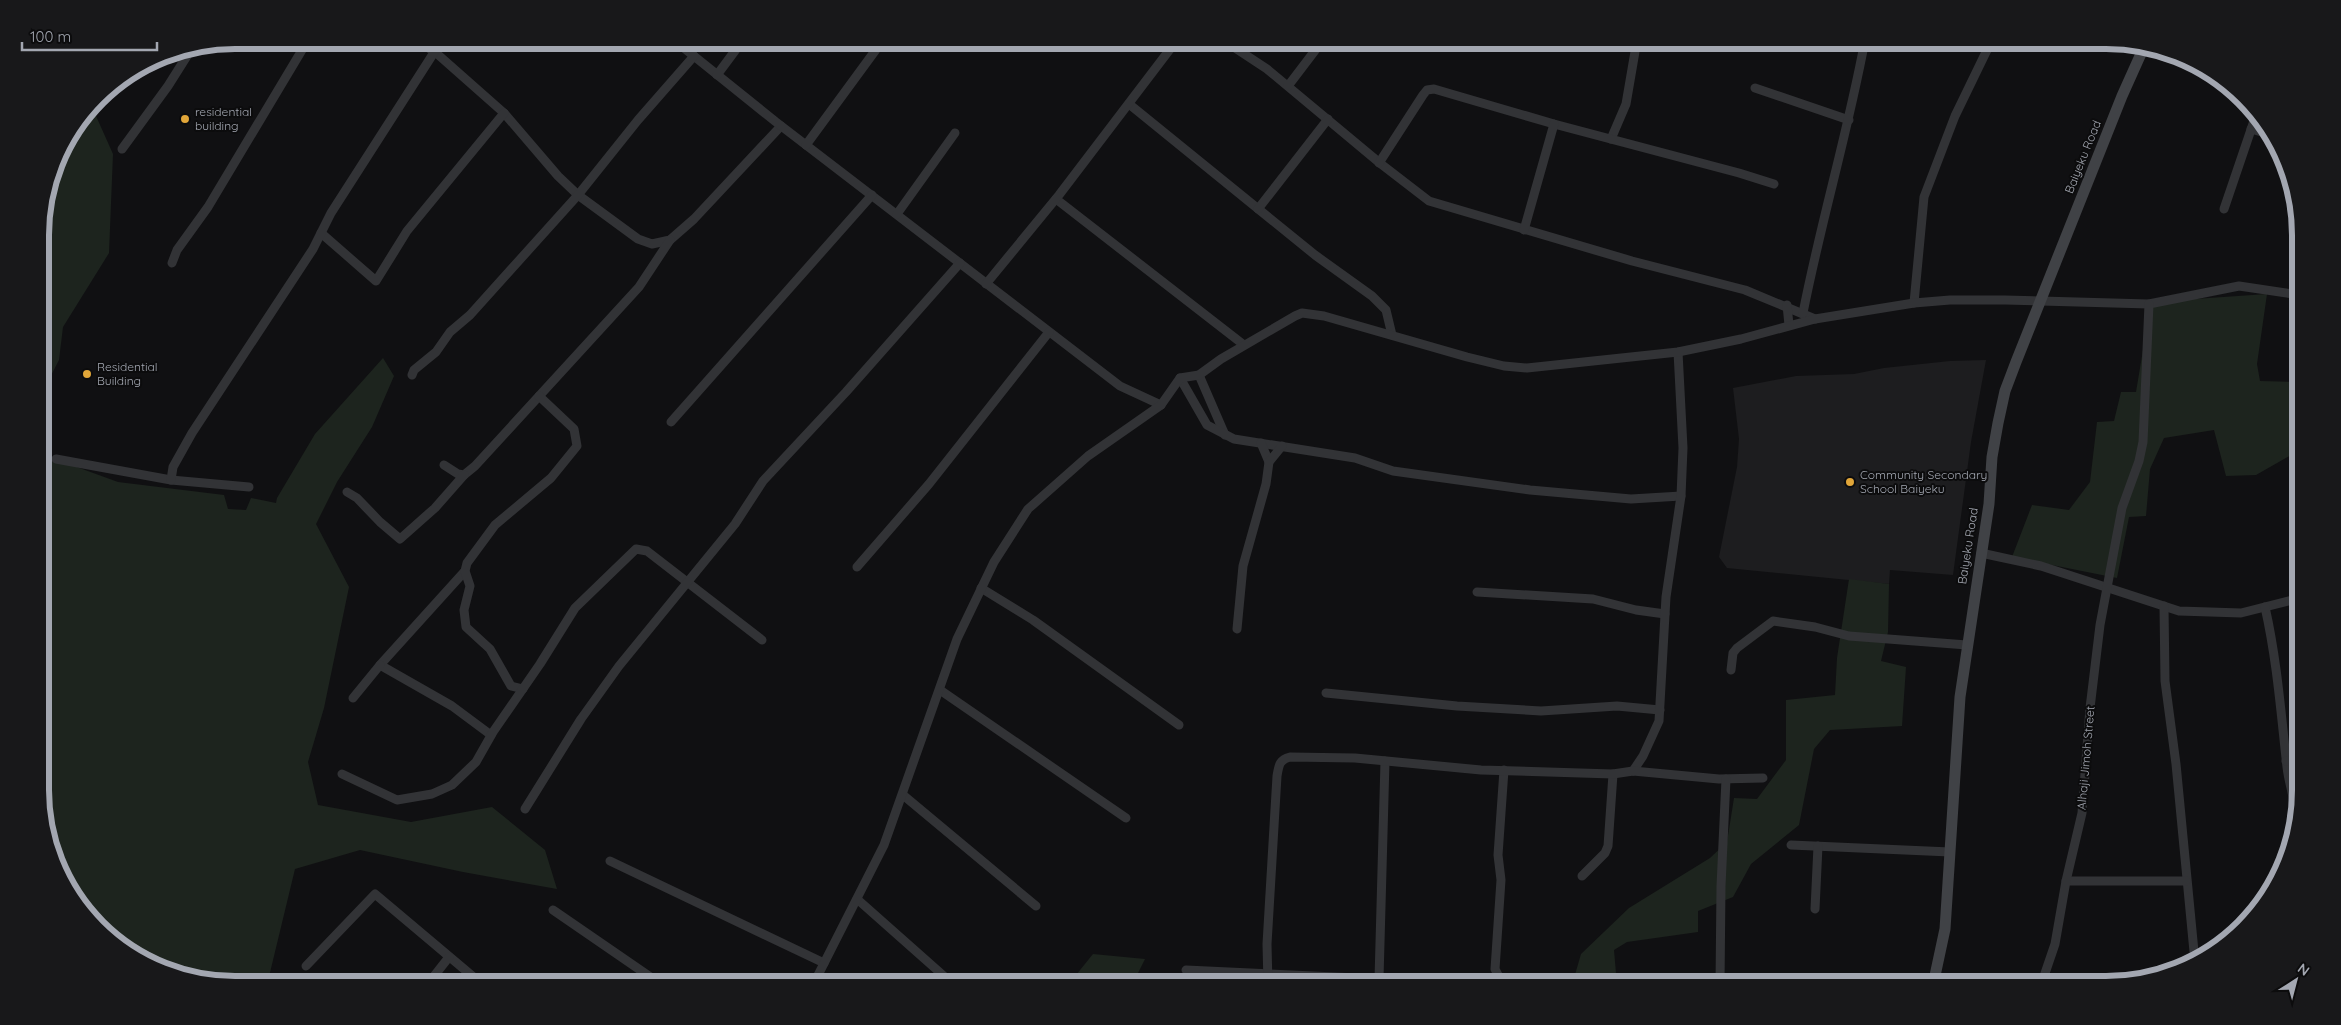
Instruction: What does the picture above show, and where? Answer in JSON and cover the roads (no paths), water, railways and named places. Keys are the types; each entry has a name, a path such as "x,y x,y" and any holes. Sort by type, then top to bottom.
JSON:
{"main road":[{"name":"Baiyeku Road","path":"1935,976 1945,929 1960,697 1989,504 1992,457 2005,391 2122,96 2142,52"}],"street":[{"path":"172,263 177,250 208,207 303,49"},
{"path":"430,49 504,113 558,176 578,195 638,239 652,244 670,240"},
{"path":"171,480 173,467 192,433 313,249 331,212 437,49"},
{"path":"685,49 781,126 1120,386 1161,405"},
{"path":"717,75 736,49"},
{"path":"806,145 876,49"},
{"path":"986,284 1056,199 1170,49"},
{"path":"1237,49 1267,69 1379,163 1429,201 1632,261 1745,290 1786,305 1815,319"},
{"path":"1288,86 1316,49"},
{"path":"1611,139 1626,104 1635,49"},
{"path":"1803,313 1816,244 1849,120 1863,49"},
{"path":"1914,303 1924,197 1955,116 1987,50"},
{"path":"122,149 168,86 188,55"},
{"path":"412,375 414,370 436,352 450,332 470,315 578,195 638,120 694,56"},
{"path":"1755,88 1849,120"},
{"path":"1379,163 1427,90 1434,89 1774,184"},
{"path":"1129,104 1315,255 1372,296 1386,310 1392,335"},
{"path":"321,233 376,281 407,231 504,113"},
{"path":"1258,209 1328,119"},
{"path":"2224,209 2254,121"},
{"path":"1524,230 1554,124"},
{"path":"347,492 357,498 400,539 435,508 464,475 476,466 639,287 670,240 694,219 781,126"},
{"path":"2252,129 2261,132"},
{"path":"896,214 955,133"},
{"path":"671,422 872,195"},
{"path":"1056,199 1244,345"},
{"path":"525,809 592,704 619,666 735,524 763,481 846,392 960,263"},
{"path":"818,976 884,845 957,639 994,562 1028,509 1088,456 1161,405 1180,378 1199,375 1244,345 1302,313 1324,316 1504,366 1527,368 1678,352 1741,339 1815,319 1914,303 1950,300 2149,304 2238,286 2292,294"},
{"name":"Alhaji Jimoh Street","path":"2043,976 2055,944 2066,881 2084,804 2090,708 2100,625 2122,508 2139,461 2142,442 2149,304"},
{"path":"1786,305 1789,325"},
{"path":"857,567 929,484 1049,332"},
{"path":"1633,771 1657,729 1660,710 1665,614 1681,496 1683,448 1678,352"},
{"path":"1199,375 1226,435"},
{"path":"1180,378 1207,425 1234,439 1355,458 1392,471 1530,490 1631,499 1681,496"},
{"path":"523,689 511,686 490,649 466,627 464,610 470,586 465,571 466,563 495,526 551,478 578,446 574,429 539,396"},
{"path":"1261,443 1270,462"},
{"path":"1236,629 1243,566 1266,484 1270,462 1282,446"},
{"path":"56,459 171,480 249,487"},
{"path":"444,465 464,475"},
{"path":"342,774 397,800 432,794 452,785 476,762 491,735 575,608 636,549 647,551 762,640"},
{"path":"1981,554 2041,566 2179,611 2241,613 2292,600"},
{"path":"353,698 380,665 465,571"},
{"path":"981,588 1033,620 1179,725"},
{"path":"1477,592 1593,599 1636,610 1665,614"},
{"path":"2164,606 2165,682 2176,764 2194,954"},
{"path":"2266,607 2280,697 2286,761 2292,788"},
{"path":"1731,670 1733,653 1737,648 1773,621 1815,627 1849,636 1967,645"},
{"path":"380,665 452,706 491,735"},
{"path":"940,690 1126,818"},
{"path":"1326,692 1457,706 1541,711 1617,706 1660,710"},
{"path":"1272,975 1267,944 1279,765 1284,758 1385,761 1504,770 1613,774 1633,771 1726,779 1763,778"},
{"path":"2286,761 2292,760"},
{"path":"1379,976 1385,761"},
{"path":"1498,976 1495,969 1502,880 1498,855 1504,770"},
{"path":"1582,876 1605,854 1608,846 1613,774"},
{"path":"1720,976 1721,886 1726,779"},
{"path":"903,795 1036,906"},
{"path":"1791,845 1950,852"},
{"path":"1815,909 1818,846"},
{"path":"610,861 824,963"},
{"path":"2066,881 2186,881"},
{"path":"306,966 375,894 472,976"},
{"path":"857,899 944,976"},
{"path":"553,910 649,976"},
{"path":"434,976 449,957"},
{"path":"1489,976 1495,969"},
{"path":"1186,970 1299,976"}],"place":[{"name":"residential building","path":"185,119"},
{"name":"Residential Building","path":"87,374"},
{"name":"Community Secondary School Baiyeku","path":"1850,482"}]}
